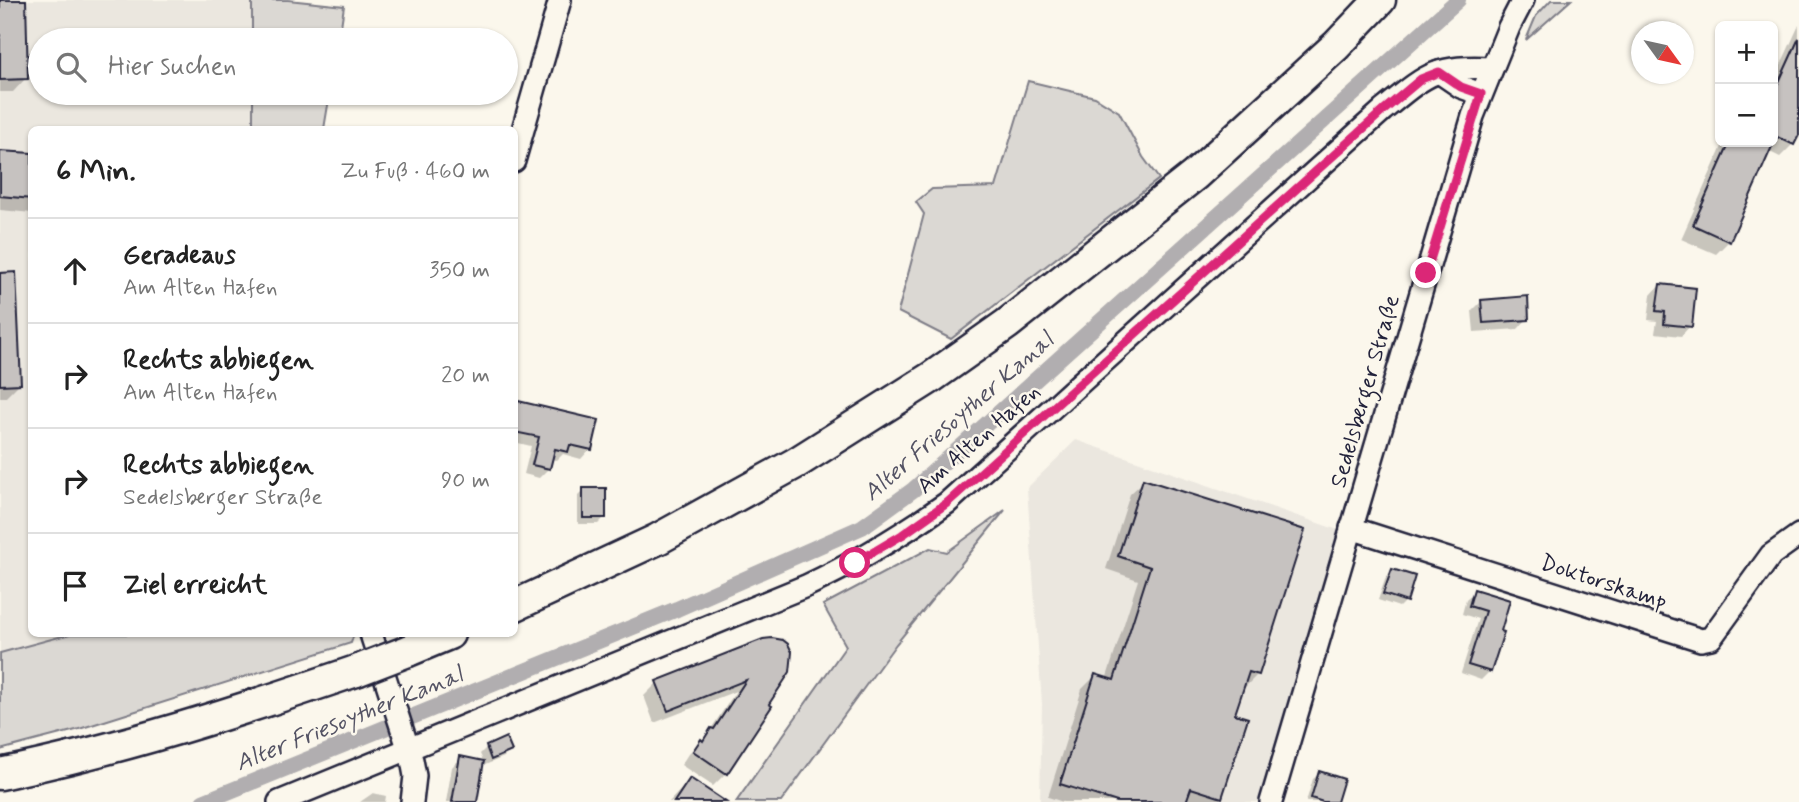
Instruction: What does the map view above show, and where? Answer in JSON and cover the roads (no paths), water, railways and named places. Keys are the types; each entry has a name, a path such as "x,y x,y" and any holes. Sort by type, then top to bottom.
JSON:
{"highway":[{"path":"518,604 659,539 796,463 932,377 1007,324 1195,175 1336,46 1380,0"},
{"path":"0,774 141,740 227,715 356,671 442,637"}],"street":[{"path":"518,147 560,0"},
{"name":"Sedelsberger Straße","path":"1270,802 1481,94 1524,0"},
{"name":"Am Alten Hafen","path":"278,802 402,732 806,586 855,563 902,535 947,503 1421,79 1462,66 1492,68"},
{"path":"1439,72 1461,87 1481,94"},
{"name":"Doktorskamp","path":"1350,528 1701,640 1711,638 1771,555 1799,535"},
{"path":"372,637 415,776 412,802"}],"waterway":[{"name":"Alter Friesoyther Kanal","path":"203,802 677,609 862,527 913,490 1458,0"}]}
